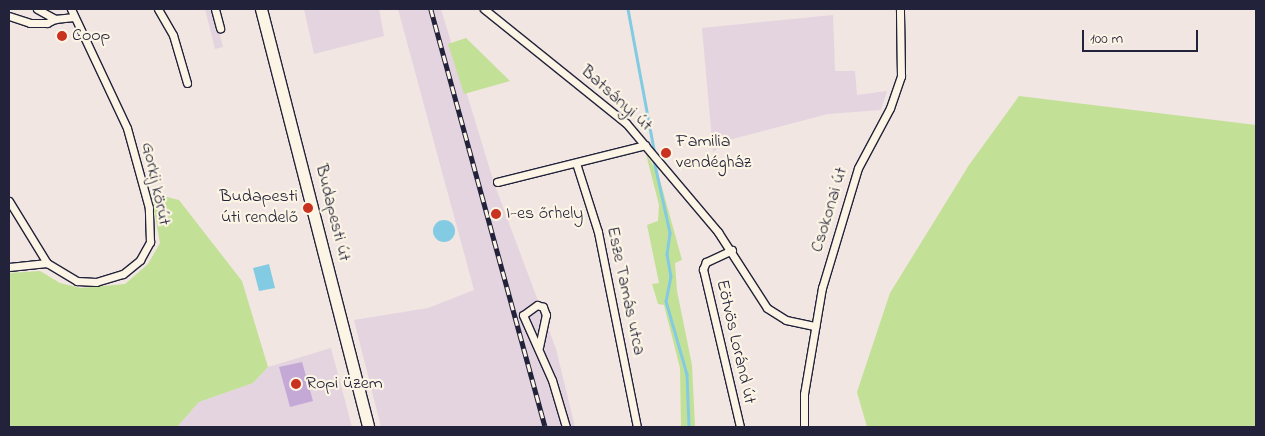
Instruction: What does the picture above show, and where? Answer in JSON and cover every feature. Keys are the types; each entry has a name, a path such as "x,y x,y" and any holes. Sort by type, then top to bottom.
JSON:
{"main road":[{"name":"Budapesti út","path":"260,9 368,427"}],"street":[{"path":"37,9 55,19"},
{"name":"Gorkij körút","path":"47,263 77,281 109,280 140,260 151,234 149,208 127,128 71,9"},
{"path":"158,9 173,35 188,83"},
{"path":"215,9 220,28"},
{"name":"Batsányi út","path":"484,9 596,97 645,145 732,250 768,308 786,320 815,326"},
{"name":"Csokonai út","path":"804,427 804,394 815,326 853,181 899,86 903,55 900,9"},
{"path":"9,16 30,23 47,23 55,19 74,17"},
{"path":"497,182 645,145"},
{"name":"Esze Tamás utca","path":"576,162 598,232 637,427"},
{"path":"9,201 47,263 9,268"},
{"name":"Eötvös Loránd út","path":"732,250 706,262 703,269 740,427"},
{"path":"539,348 546,315 543,307 537,305 523,315 539,348 566,427"}],"shaded area":[{"path":"205,9 213,9 223,47 215,49"},
{"path":"304,9 379,9 384,36 314,54"},
{"path":"398,9 441,9 494,183 556,349 575,427 381,427 354,320 428,308 474,290"},
{"path":"833,15 835,71 855,71 857,95 887,91 881,110 828,114 729,140 713,152 702,28"},
{"path":"331,348 352,427 177,427 199,402 253,383 268,367"}],"green space":[{"path":"466,38 510,81 464,94 448,44"},
{"path":"1019,96 1256,125 1256,427 867,427 857,392 890,293 969,165"},
{"path":"646,154 658,173 682,260 675,263 677,291 692,365 695,427 681,427 680,368 664,305 658,304 652,284 659,283 647,225 658,221 659,205"},
{"path":"151,193 179,200 242,281 268,367 253,383 199,402 177,427 9,427 9,273 40,271 60,283 81,288 125,284 148,264 160,243"}],"water":[{"path":"444,220 452,223 455,231 452,239 444,242 436,239 433,231 436,223"},
{"path":"269,264 275,288 259,291 253,268"}],"building":[{"name":"Ropi üzem","path":"302,362 313,401 290,407 279,367"}],"waterway":[{"path":"628,9 655,154"},
{"path":"654,160 670,233 667,254 671,276 666,301 687,374 689,427"}],"railway":[{"path":"431,9 545,427"}],"place":[{"name":"Coop","path":"62,36"},
{"name":"Familia vendégház","path":"666,153"},
{"name":"Budapesti úti rendelő","path":"308,208"},
{"name":"I-es őrhely","path":"496,214"},
{"name":"Ropi üzem","path":"296,384"}]}
